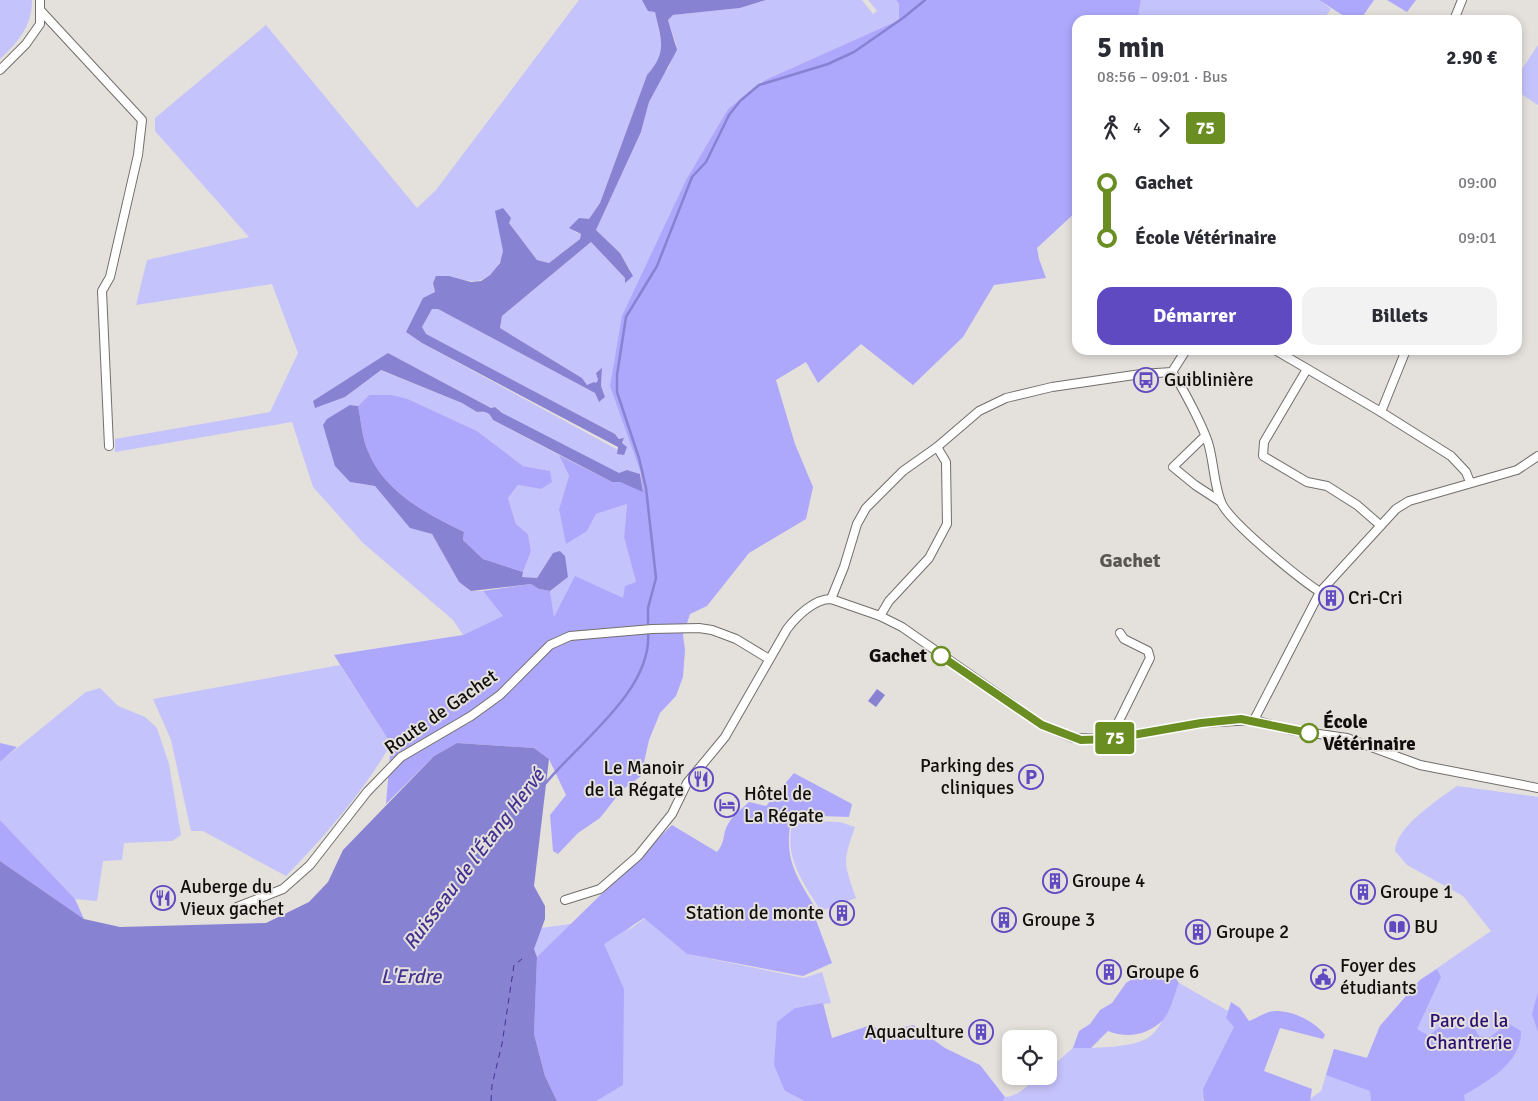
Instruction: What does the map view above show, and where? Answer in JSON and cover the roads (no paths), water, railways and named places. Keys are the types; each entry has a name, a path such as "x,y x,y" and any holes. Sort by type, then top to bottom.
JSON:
{"street":[{"path":"0,70 26,44 40,24 40,0"},
{"path":"1456,15 1462,0"},
{"path":"41,11 142,120 136,164 110,277 102,291 109,446"},
{"path":"1172,372 1183,355"},
{"path":"1283,355 1381,412 1451,456 1466,472 1470,482"},
{"path":"1381,412 1404,355"},
{"path":"1307,369 1264,442 1263,456 1307,482 1327,486 1357,505 1380,525"},
{"path":"1172,372 1180,383 1209,444 1221,502 1224,508 1248,533 1320,592"},
{"path":"831,599 844,567 857,524 866,508 896,478 937,447 979,410 1006,398 1052,388 1140,374 1172,372"},
{"path":"1205,436 1173,467 1195,485 1221,502"},
{"path":"880,616 889,601 929,558 947,524 946,462 937,447"},
{"path":"1254,720 1320,592 1396,508 1409,501 1516,470 1538,456"},
{"path":"565,900 600,889 638,856 672,814 687,783 725,737 769,659 794,621 820,601 831,599 880,616 902,627 1042,725 1081,740 1110,739 1201,723 1254,720 1291,730 1347,738 1420,766 1538,788"},
{"name":"Route de Gachet","path":"237,907 283,889 310,865 367,792 401,757 471,716 500,695 550,645 570,636 649,629 712,630 736,639 769,659"},
{"path":"1110,739 1150,658 1148,651 1124,640 1120,633"}],"water":[{"path":"642,0 766,0 740,8 673,15 668,20 677,50 649,102 641,132 596,230 620,253 633,276 625,283 625,278 591,242 502,316 500,328 582,378 587,385 596,383 598,380 596,373 602,368 601,386 605,397 599,402 595,393 438,309 432,309 422,327 426,334 615,434 619,439 624,438 622,443 627,447 624,455 617,454 618,447 422,343 406,332 423,298 435,292 433,283 436,276 449,276 471,282 481,281 490,275 500,263 503,251 495,211 503,208 511,218 509,223 537,260 549,263 580,239 581,234 569,228 579,218 589,219 600,203 647,75 654,67 660,52 661,38 655,12 648,11"},
{"path":"388,353 619,473 627,470 640,474 643,492 620,482 612,482 493,420 487,413 477,412 462,403 381,370 345,397 315,408 313,401"},
{"path":"350,405 358,406 364,440 375,466 396,490 408,500 436,518 464,532 463,540 483,559 523,572 522,577 537,578 553,553 560,551 565,556 568,577 550,591 539,589 531,584 471,591 459,582 432,534 410,528 375,486 350,482 335,466 323,425 327,419"},
{"path":"877,689 885,695 876,707 868,701"},
{"name":"L'Erdre","path":"457,743 534,748 549,759 534,886 545,906 545,919 534,949 537,957 534,1034 545,1076 557,1101 0,1101 0,861 84,919 120,927 266,923 309,902 328,882 343,850 434,756"}],"waterway":[{"name":"Ruisseau de l'Étang Hervé","path":"648,623 648,608 656,578 646,488 639,458 617,392 617,375 626,317 657,266 692,177 706,162 729,115 740,101 759,85 828,64 854,52 903,18 925,0"},
{"name":"Ruisseau de l'Étang Hervé","path":"545,784 611,714 626,695 639,674 646,654 648,632"}],"place":[{"name":"Guiblinière","path":"1146,380"},
{"name":"Cri-Cri","path":"1331,598"},
{"name":"Gachet","path":"941,656"},
{"name":"École Vétérinaire","path":"1309,733"},
{"name":"Parking des cliniques","path":"1031,777"},
{"name":"Le Manoir de la Régate","path":"701,779"},
{"name":"Hôtel de La Régate","path":"727,805"},
{"name":"Groupe 4","path":"1055,881"},
{"name":"Groupe 1","path":"1363,892"},
{"name":"Auberge du Vieux gachet","path":"163,898"},
{"name":"Station de monte","path":"842,913"},
{"name":"Groupe 3","path":"1004,920"},
{"name":"BU","path":"1397,927"},
{"name":"Groupe 2","path":"1198,932"},
{"name":"Groupe 6","path":"1109,972"},
{"name":"Foyer des étudiants","path":"1323,977"},
{"name":"Aquaculture","path":"981,1032"}],"district":[{"name":"Gachet","path":"1130,560"}],"park label":[{"name":"Parc de la Chantrerie","path":"1469,1032"}]}
